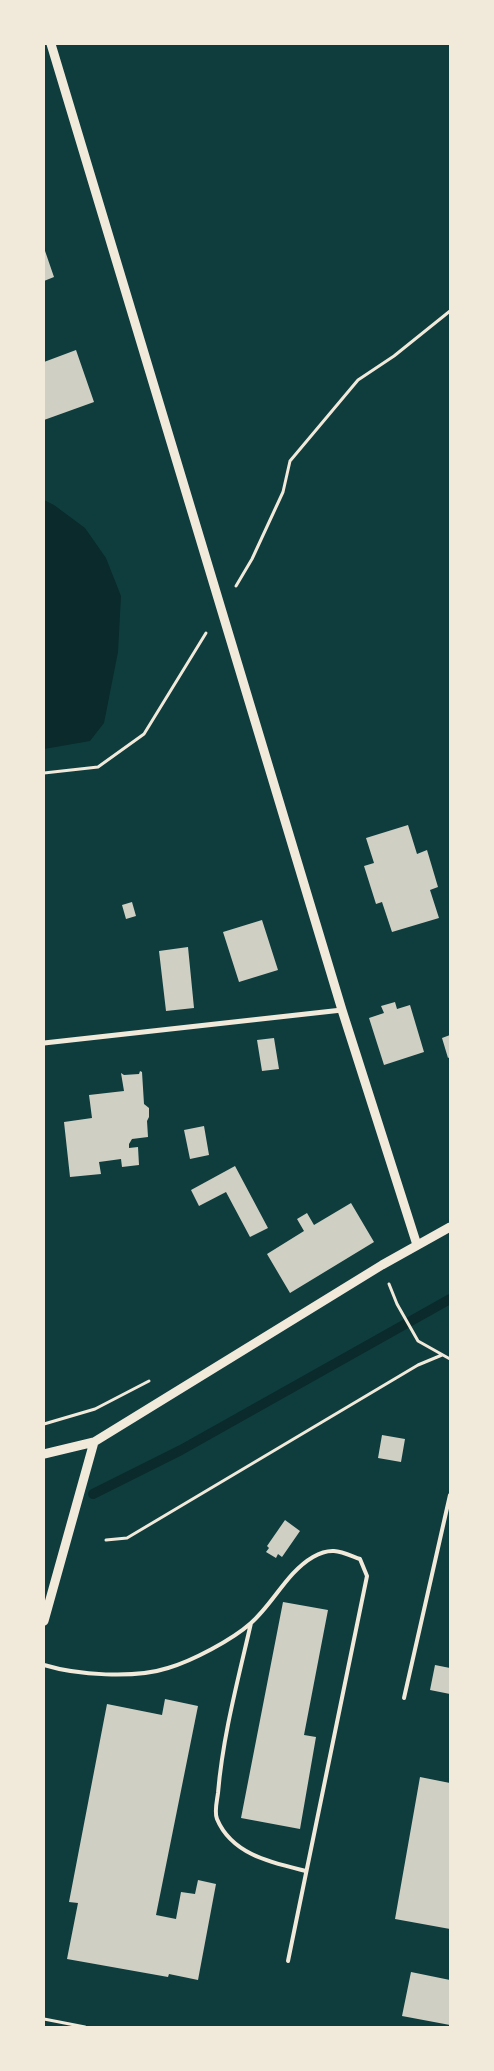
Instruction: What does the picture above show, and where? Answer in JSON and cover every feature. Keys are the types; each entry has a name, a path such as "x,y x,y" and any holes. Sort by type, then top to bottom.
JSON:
{"street":[{"path":"51,44 342,1010 417,1245"},
{"path":"44,1044 342,1010"},
{"path":"44,1454 94,1442 417,1245 450,1227"},
{"path":"44,1622 94,1442"}],"lane":[{"path":"404,1698 450,1495"},
{"path":"44,1665 65,1671 104,1674 143,1673 168,1668 212,1649 251,1624 290,1577 313,1557 335,1550 360,1559 367,1576 288,1961"},
{"path":"251,1624 222,1755 216,1817 224,1832 242,1849 260,1859 306,1870"}],"path":[{"path":"44,773 98,767 144,734 252,559 283,492 290,461 358,380 394,356 450,311"},
{"path":"397,1304 418,1341 450,1359"},
{"path":"106,1540 127,1538 418,1365 442,1354"},
{"path":"44,2019 85,2027"}],"water":[{"path":"44,500 54,505 85,528 106,558 121,596 118,652 104,723 90,741 44,749"}],"building":[{"path":"44,248 54,277 44,281"},
{"path":"76,350 94,402 44,420 44,362"},
{"path":"408,825 417,854 427,850 438,887 430,890 439,918 392,932 382,902 376,904 364,866 374,863 366,838"},
{"path":"132,902 136,916 126,919 122,905"},
{"path":"262,920 278,970 239,982 223,932"},
{"path":"188,947 194,1008 166,1011 159,951"},
{"path":"395,1002 397,1009 410,1005 424,1052 384,1065 369,1018 384,1013 381,1006"},
{"path":"450,1035 450,1057 448,1058 442,1038"},
{"path":"274,1038 279,1069 262,1071 257,1040"},
{"path":"140,1071 142,1072 144,1104 149,1108 147,1121 148,1137 132,1139 129,1144 129,1148 138,1147 139,1165 122,1167 121,1159 99,1162 101,1174 70,1177 64,1122 92,1118 89,1095 124,1091 121,1073 124,1075 139,1074"},
{"path":"204,1126 209,1155 190,1159 184,1130"},
{"path":"235,1166 268,1228 250,1237 226,1192 199,1206 191,1190"},
{"path":"351,1203 374,1242 290,1293 267,1254 304,1231 297,1219 307,1213 314,1225"},
{"path":"382,1435 405,1439 401,1462 378,1458"},
{"path":"285,1520 300,1531 282,1557 278,1554 276,1558 266,1552 269,1548 267,1546"},
{"path":"283,1602 328,1610 304,1735 316,1737 300,1829 241,1818"},
{"path":"435,1665 450,1668 450,1694 430,1690"},
{"path":"165,1699 198,1706 156,1915 176,1919 181,1892 195,1894 198,1880 216,1884 198,1980 169,1974 168,1977 67,1959 78,1903 69,1902 107,1704 162,1715"},
{"path":"420,1777 450,1783 450,1929 395,1919"},
{"path":"411,1972 450,1980 450,2025 402,2016"}],"waterway":[{"path":"93,1494 181,1450 450,1299"}]}
